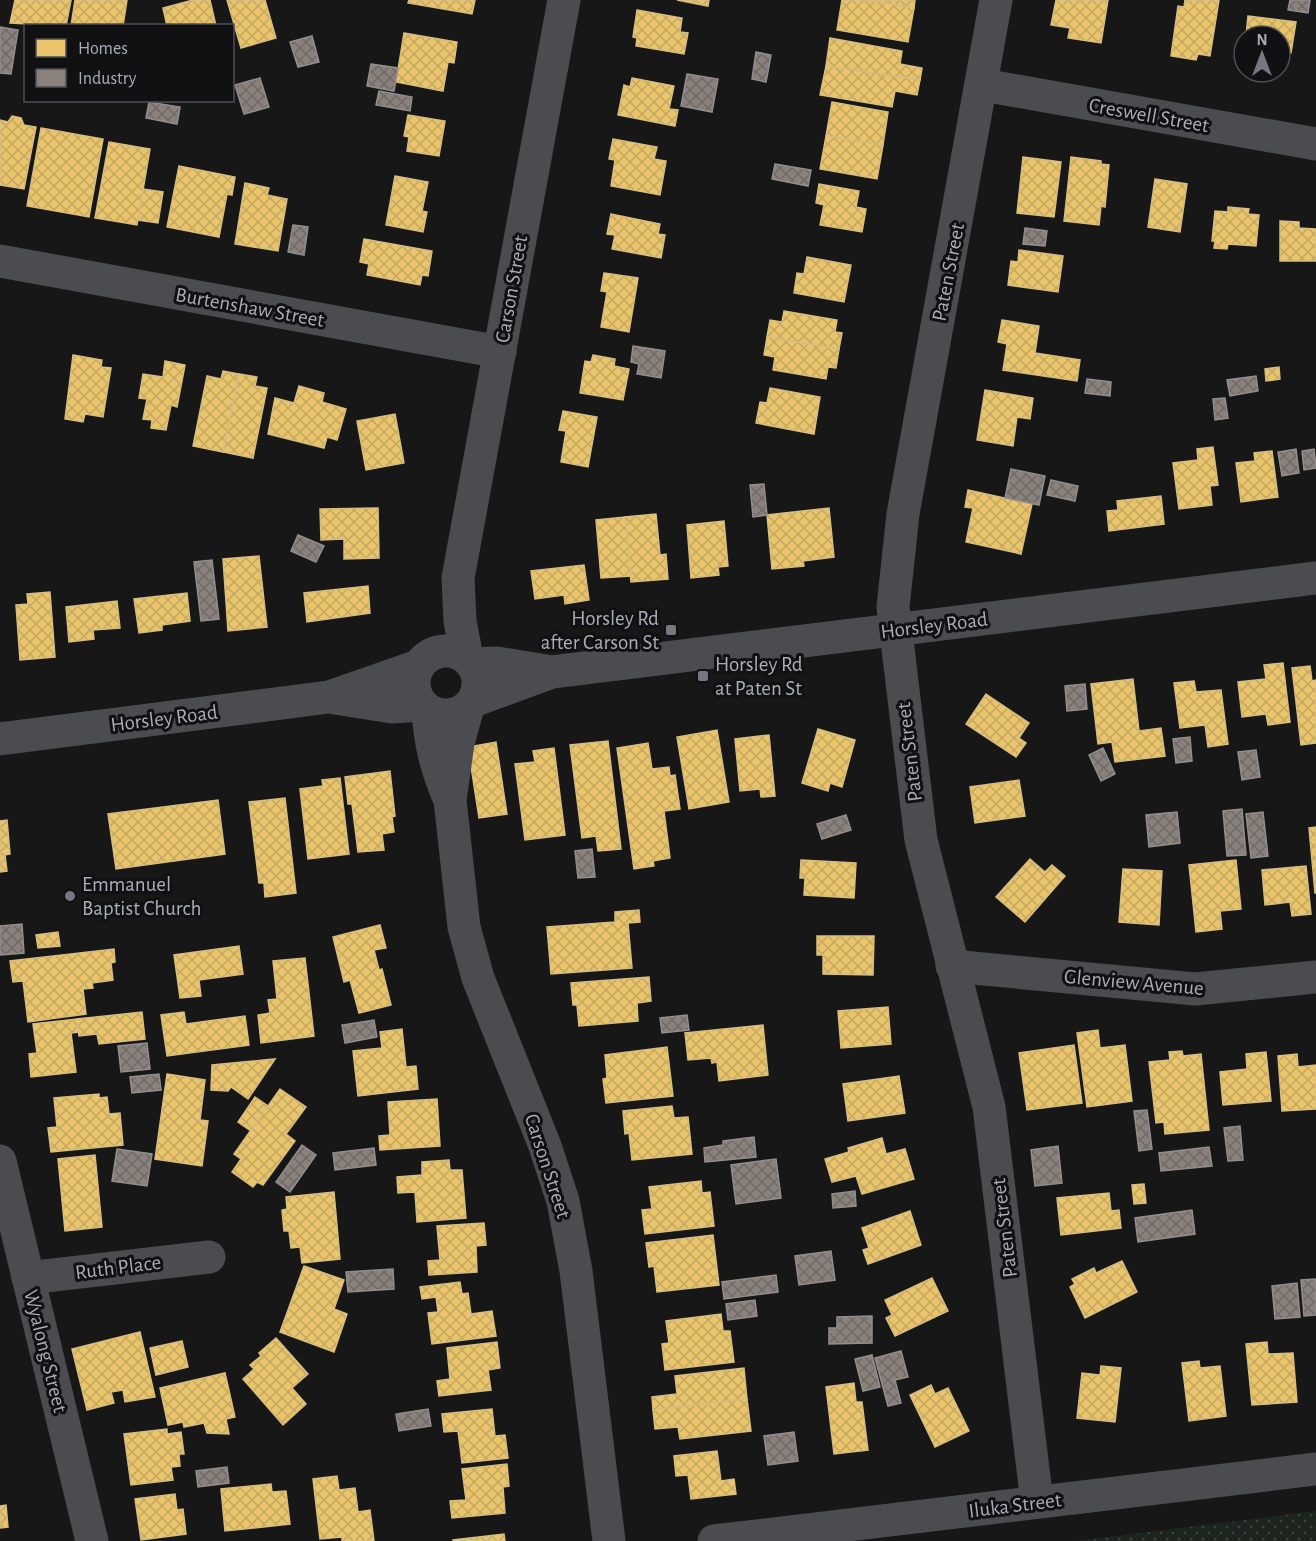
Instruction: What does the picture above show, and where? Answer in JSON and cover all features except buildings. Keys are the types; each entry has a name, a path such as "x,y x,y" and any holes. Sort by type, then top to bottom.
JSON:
{"street":[{"name":"Carson Street","path":"421,663 458,578 564,0"},
{"name":"Paten Street","path":"996,0 903,514 894,589 895,630 921,840 989,1107 1037,1502"},
{"name":"Creswell Street","path":"982,85 1316,144"},
{"name":"Burtenshaw Street","path":"0,261 500,352"},
{"name":"Carson Street","path":"458,578 460,621 470,661"},
{"name":"Horsley Road","path":"471,704 552,672 1316,578"},
{"path":"445,651 470,661 478,687 471,704 446,716 425,708 413,686 421,663 445,651"},
{"name":"Horsley Road","path":"470,661 552,672"},
{"name":"Horsley Road","path":"0,739 329,697 421,663"},
{"name":"Horsley Road","path":"329,697 392,707 425,708"},
{"name":"Carson Street","path":"471,704 458,743 450,800 464,927 471,952 548,1156 567,1221 577,1283 609,1541"},
{"name":"Carson Street","path":"425,708 436,768 450,800"},
{"name":"Glenview Avenue","path":"952,966 1195,989 1316,977"},
{"name":"Wyalong Street","path":"0,1161 92,1541"},
{"name":"Ruth Place","path":"28,1278 209,1257"},
{"name":"Iluka Street","path":"714,1541 1316,1469"}],"shaded area":[{"path":"1316,1511 1316,1541 1076,1541"}],"place":[{"name":"Horsley Rd after Carson St","path":"671,630"},
{"name":"Horsley Rd at Paten St","path":"703,676"},
{"name":"Emmanuel Baptist Church","path":"70,896"}]}
